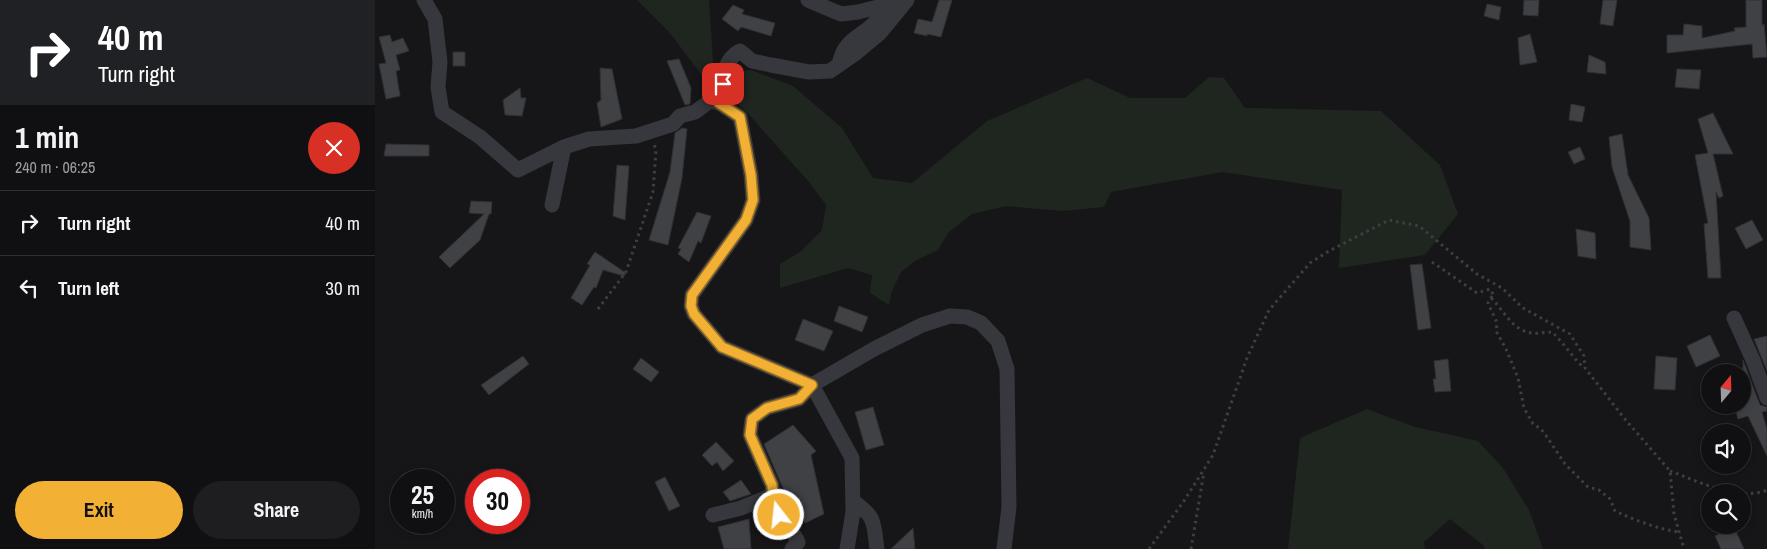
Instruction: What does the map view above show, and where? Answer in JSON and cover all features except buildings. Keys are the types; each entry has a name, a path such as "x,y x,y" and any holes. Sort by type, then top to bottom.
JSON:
{"street":[{"path":"424,0 435,19 440,62 437,87 441,112 480,137 517,170 564,147 589,139 636,136 673,124 680,116 695,112 710,101 719,103 740,117 751,175 753,200 746,220 692,295 691,306 694,314 722,347 812,385 852,458 853,512 847,549"},
{"path":"808,0 841,14 858,12 892,2"},
{"path":"719,103 725,66 734,54 740,51 753,61 809,72 830,71 879,32 907,0"},
{"path":"839,64 841,53 852,39 874,25 892,2"},
{"path":"552,205 564,147"},
{"path":"793,549 798,542 779,515 772,485 750,435 752,419 767,408 799,399 812,385 874,349 922,325 950,316 967,317 981,323 998,341 1007,369 1009,507 1004,549"},
{"path":"1734,318 1753,360 1767,398"},
{"path":"713,515 741,508 773,495"},
{"path":"853,501 869,512 873,521 877,549"}],"path":[{"path":"598,309 626,272 653,192 656,150 651,131"},
{"path":"1149,549 1184,501 1213,455 1247,358 1269,310 1310,263 1389,220 1419,226 1477,274 1501,288 1523,308 1570,334 1584,356 1585,368"},
{"path":"1431,262 1477,293 1490,289 1493,296 1492,299 1504,312 1505,317 1517,327 1531,333 1553,332 1566,346 1572,358 1585,368 1624,418 1670,471 1728,492 1760,493 1767,490"},
{"path":"1493,296 1488,303 1497,322 1496,331 1518,378 1524,408 1533,424 1541,429 1565,464 1588,486 1599,490 1610,499 1615,511 1661,529 1679,532"},
{"path":"1191,549 1204,469"},
{"path":"1670,471 1674,514 1684,549"}],"shaded area":[{"path":"637,0 709,0 713,61 706,81 670,33"},
{"path":"751,70 793,86 842,128 873,178 912,183 987,121 1087,78 1130,98 1185,98 1209,77 1224,78 1245,108 1381,111 1440,165 1458,214 1425,255 1339,268 1342,190 1223,172 1111,192 1104,207 1063,211 1006,206 972,214 948,233 938,250 915,261 901,272 892,291 889,305 870,293 872,275 848,268 780,288 780,264 800,252 822,230 826,205 809,182 745,110 730,98 730,88 735,72"},
{"path":"1367,409 1415,427 1478,441 1503,468 1529,510 1543,549 1485,549 1483,545 1450,519 1424,542 1425,549 1288,549 1300,438"}],"route":[{"path":"723,84 719,103 740,117 751,175 753,200 746,220 692,295 691,306 694,314 722,347 812,385 799,399 767,408 752,419 750,435 772,485 779,515"}]}
